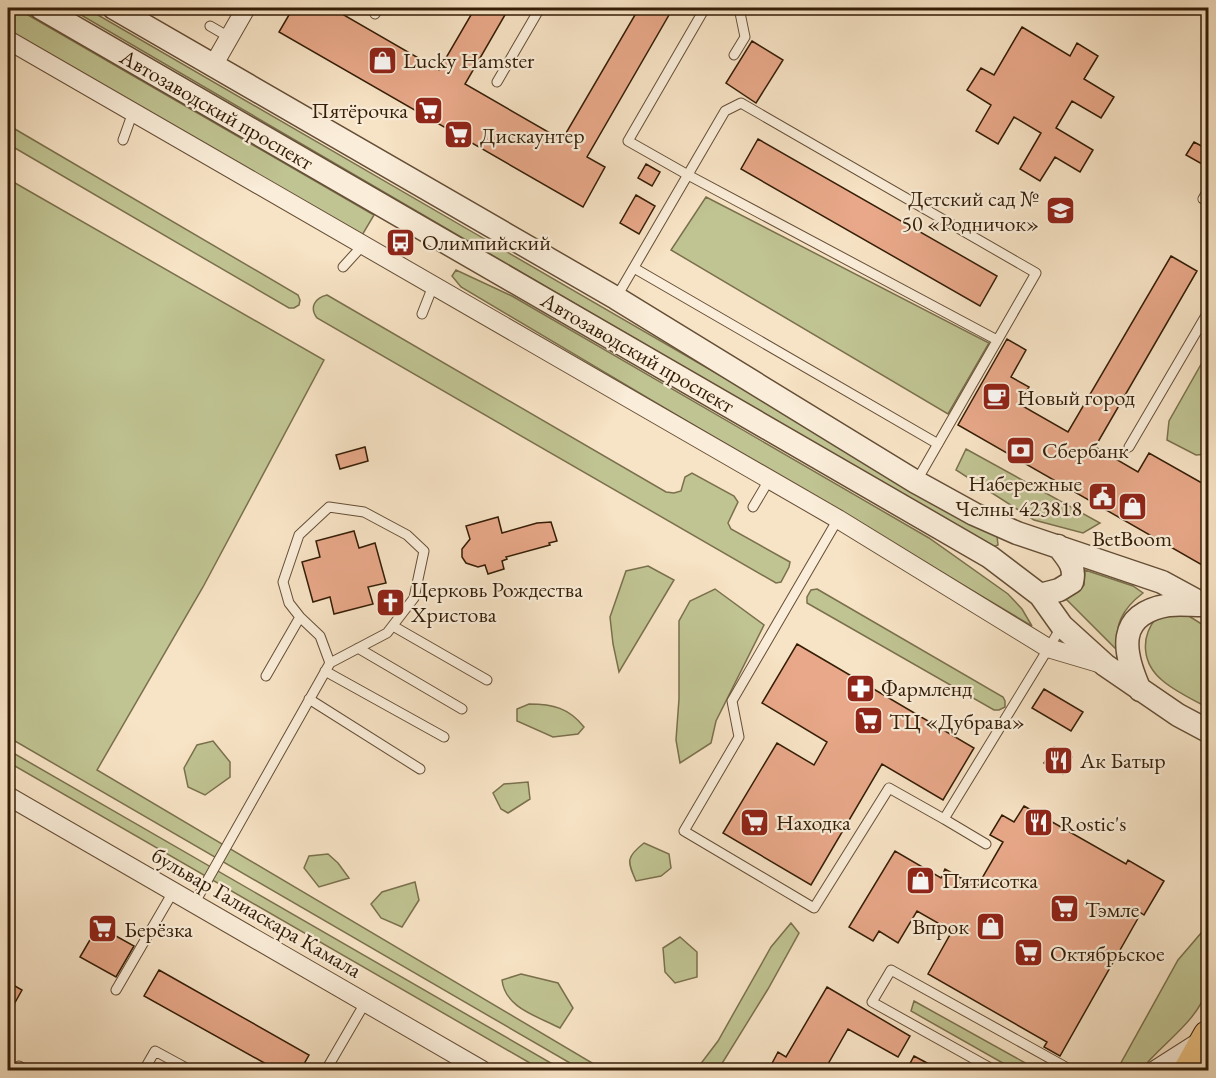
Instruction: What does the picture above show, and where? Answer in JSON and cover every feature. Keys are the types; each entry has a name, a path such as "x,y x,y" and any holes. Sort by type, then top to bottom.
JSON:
{"main road":[{"path":"1189,1071 1209,1036"}],"street":[{"name":"Автозаводский проспект","path":"41,8 980,551 1040,595 1062,626 1105,665 1178,715 1209,731"},
{"name":"Автозаводский проспект","path":"114,8 616,298 916,482 993,524 1162,582 1207,606"},
{"path":"214,64 233,35 246,8"},
{"path":"8,40 838,519 1048,648 1105,665"},
{"path":"1040,595 1059,590 1072,582 1072,563 1058,546"},
{"path":"1140,690 1130,668 1126,651 1127,634 1136,618 1150,610 1171,605 1207,606"},
{"name":"бульвар Галиаскара Камала","path":"8,796 482,1071"},
{"path":"1155,1071 1209,1036"}],"lane":[{"path":"497,82 540,8"},
{"path":"705,8 628,141 997,340"},
{"path":"734,55 745,37 740,8"},
{"path":"210,26 233,35"},
{"path":"616,298 725,111 741,103 1036,273 916,482"},
{"path":"123,140 133,112"},
{"path":"1209,190 1203,199 1209,202"},
{"path":"343,267 363,245"},
{"path":"634,268 938,444"},
{"path":"422,314 433,286"},
{"path":"1130,447 1209,312"},
{"path":"753,507 769,480"},
{"path":"194,904 328,667 387,633 414,598 424,551 407,535 364,512 329,507 299,535 283,582 289,603 320,636 328,667 444,737"},
{"path":"838,519 732,702 740,737 684,831 814,908 889,788 986,844"},
{"path":"266,676 300,617"},
{"path":"393,626 487,680"},
{"path":"944,819 1062,626"},
{"path":"358,648 462,709"},
{"path":"309,699 420,769"},
{"path":"117,990 173,892"},
{"path":"994,1071 872,1002 891,969 1071,1071"},
{"path":"326,1071 365,1003"},
{"path":"144,1071 155,1051 190,1071"},
{"path":"17,1071 19,1066 26,1071"}],"green space":[{"path":"8,8 16,8 374,215 361,237 8,30"},
{"path":"69,8 86,8 997,536 998,545 993,547 978,539"},
{"path":"8,125 298,295 299,305 289,308 8,144"},
{"path":"8,179 324,360 203,587 97,770 604,1070 582,1070 8,737 8,363 10,359 8,357"},
{"path":"706,197 989,343 948,414 671,250"},
{"path":"456,270 512,296 929,538 1008,594 1022,609 1032,626 461,287 452,276"},
{"path":"327,295 666,492 681,491 685,477 692,473 734,496 738,502 728,523 731,529 790,562 781,582 776,583 317,318 314,304 319,298"},
{"path":"1208,352 1208,454 1196,455 1167,440 1169,421"},
{"path":"966,449 1100,523 1083,533 1034,520 956,470"},
{"path":"648,566 674,580 619,672 610,617 626,571"},
{"path":"1085,570 1133,586 1143,593 1130,605 1118,626 1119,652 1066,599 1084,585"},
{"path":"715,589 764,625 716,721 711,743 680,763 676,740 679,699 679,621 690,601"},
{"path":"817,589 1003,697 1005,707 994,710 807,603 811,590"},
{"path":"1184,613 1208,628 1208,708 1163,681 1147,659 1147,634 1156,618"},
{"path":"529,704 560,708 572,715 584,727 578,734 553,737 517,721 517,709"},
{"path":"213,741 230,762 230,777 205,795 188,787 184,768 197,745"},
{"path":"8,750 563,1070 542,1070 8,762"},
{"path":"528,782 530,799 508,813 501,809 493,793 504,784"},
{"path":"644,843 669,854 671,868 661,876 636,881 630,860 634,852"},
{"path":"328,854 349,878 319,887 304,868 309,856"},
{"path":"415,882 419,900 402,927 381,918 371,904 382,892"},
{"path":"791,923 799,933 768,989 718,1070 696,1070 718,1041 771,947"},
{"path":"1208,925 1209,981 1203,1000 1188,1022 1141,1070 1117,1070 1178,960"},
{"path":"680,937 697,952 697,977 675,983 665,972 663,948"},
{"path":"521,974 558,983 573,1008 560,1028 523,1010 509,998 502,980"},
{"path":"914,1001 1038,1070 1015,1070 911,1011"}],"building":[{"path":"293,8 345,8 342,14 439,70 475,8 509,8 465,84 562,140 639,8 673,8 587,157 605,167 583,207 279,32"},
{"path":"1022,27 1070,56 1077,43 1098,56 1084,79 1114,97 1101,118 1072,101 1056,128 1093,150 1080,172 1055,157 1040,181 1020,169 1041,133 1014,117 998,144 976,131 991,105 967,90 981,68 994,75"},
{"path":"752,41 783,60 756,103 726,83"},
{"path":"758,139 997,276 980,306 741,169"},
{"path":"1194,142 1209,150 1209,168 1186,155"},
{"path":"646,164 660,172 652,186 638,178"},
{"path":"636,195 655,206 639,234 620,223"},
{"path":"1171,256 1197,271 1095,447 1138,472 1149,453 1209,487 1209,569 958,425 1007,339 1026,350 1011,377 1029,387 1019,404 1068,432"},
{"path":"365,447 368,461 340,469 336,455"},
{"path":"498,517 502,533 537,523 551,522 557,541 506,557 507,559 502,561 504,569 488,574 485,565 478,567 466,563 462,557 462,549 470,539 466,526"},
{"path":"354,531 359,548 375,543 386,583 368,587 373,604 334,614 330,597 313,602 302,562 320,557 316,541"},
{"path":"797,644 974,748 943,800 882,764 811,885 723,833 777,743 814,765 827,742 762,703"},
{"path":"1044,689 1083,712 1071,731 1032,708"},
{"path":"1054,747 1072,757 1063,774 1044,763"},
{"name":"Октябрьское","path":"1024,806 1126,864 1128,860 1164,881 1144,915 1141,913 1060,1056 1044,1047 1047,1042 928,974 952,931 917,911 898,943 879,931 873,941 849,927 895,851 941,878 945,869 977,887 1003,842 990,835 1002,815 1014,822"},
{"path":"98,926 134,946 116,977 80,957"},
{"path":"159,970 309,1055 300,1071 264,1071 268,1065 144,996"},
{"path":"8,982 22,990 8,1015"},
{"path":"827,987 910,1036 898,1057 848,1029 824,1071 768,1071 778,1052 786,1057"},
{"path":"914,1056 942,1071 906,1071"}],"place":[{"name":"Lucky Hamster","path":"382,60"},
{"name":"Пятёрочка","path":"429,110"},
{"name":"Дискаунтер","path":"459,135"},
{"name":"Детский сад № 50 «Родничок»","path":"1060,211"},
{"name":"Олимпийский","path":"401,242"},
{"name":"Новый город","path":"996,397"},
{"name":"Сбербанк","path":"1021,450"},
{"name":"Набережные Челны 423818","path":"1103,496"},
{"name":"BetBoom","path":"1132,506"},
{"name":"Церковь Рождества Христова","path":"390,602"},
{"name":"Фармленд","path":"860,688"},
{"name":"ТЦ «Дубрава»","path":"868,721"},
{"name":"Ак Батыр","path":"1059,760"},
{"name":"Находка","path":"755,822"},
{"name":"Rostic's","path":"1039,823"},
{"name":"Пятисотка","path":"921,880"},
{"name":"Тэмле","path":"1064,909"},
{"name":"Впрок","path":"990,926"},
{"name":"Берёзка","path":"103,929"},
{"name":"Октябрьское","path":"1029,953"}]}
